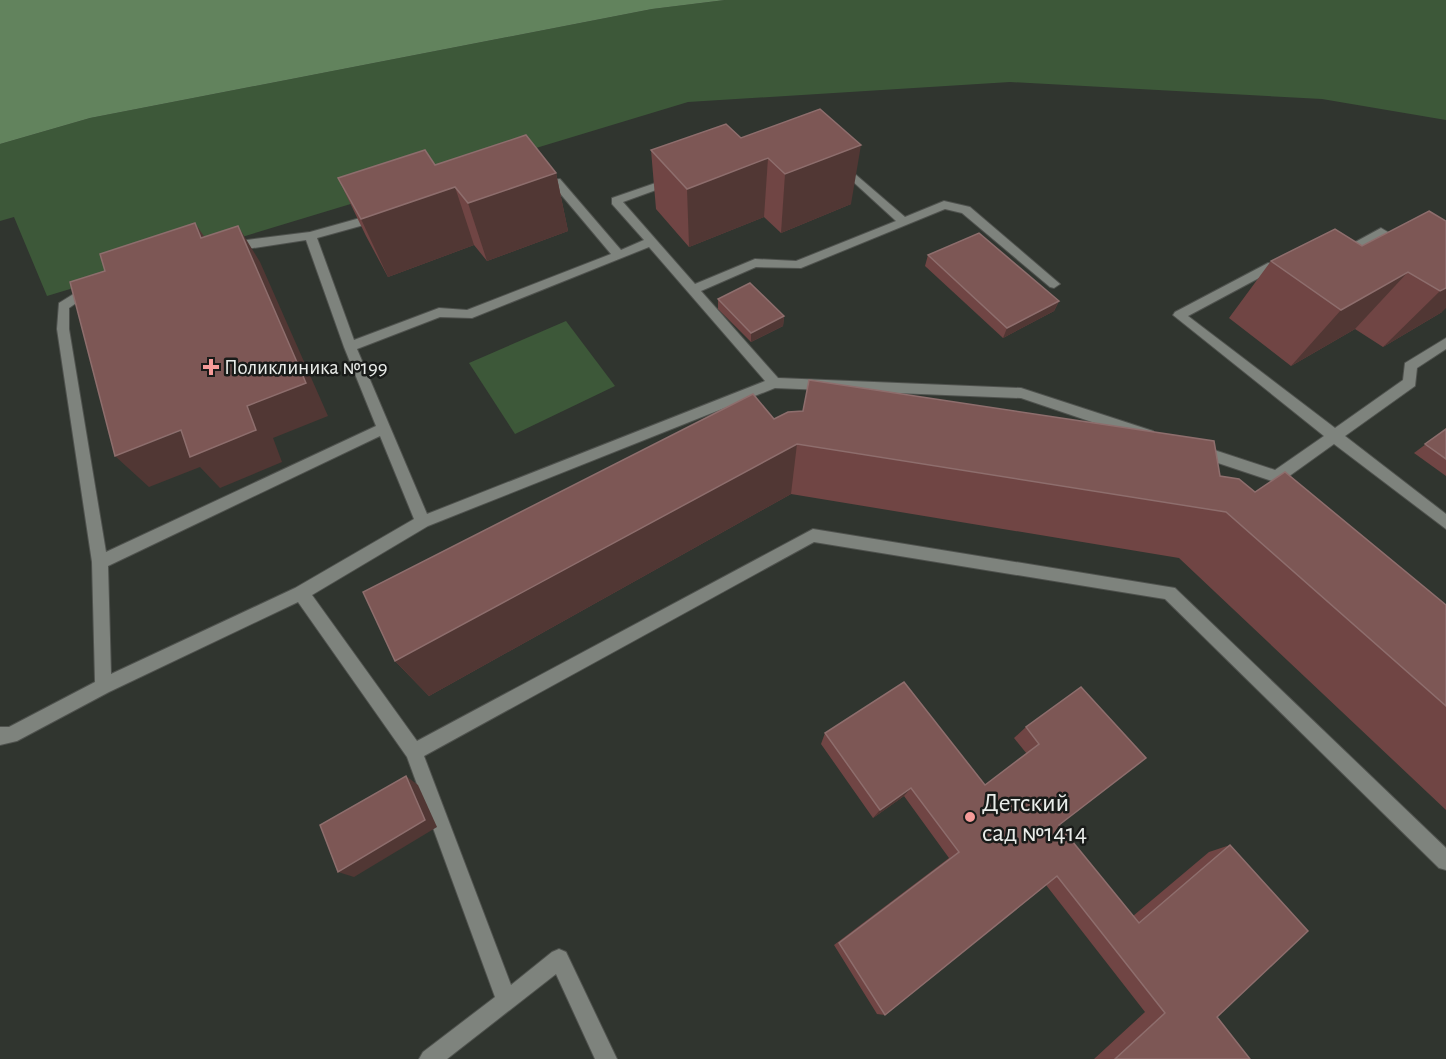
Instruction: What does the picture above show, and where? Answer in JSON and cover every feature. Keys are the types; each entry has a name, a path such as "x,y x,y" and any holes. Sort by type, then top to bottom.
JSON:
{"lane":[{"path":"833,159 904,222"},
{"path":"683,177 616,201 774,383"},
{"path":"524,184 556,181 619,255"},
{"path":"693,290 755,264 797,265 944,205 966,210 1054,284"},
{"path":"213,254 247,244 310,236 390,214"},
{"path":"1334,257 1381,232 1409,250"},
{"path":"310,236 350,347 423,522"},
{"path":"350,347 439,312 468,315 651,242"},
{"path":"1293,266 1272,266 1179,315 1446,523"},
{"path":"101,285 89,288 63,306 63,329 100,562 102,686"},
{"path":"1277,477 1410,382 1410,366 1446,344"},
{"path":"0,736 11,735 102,686 301,593 423,522 774,383 1022,393 1166,441"},
{"path":"100,562 384,428"},
{"path":"1188,448 1277,477 1305,500"},
{"path":"414,752 813,535 1169,593 1446,861"},
{"path":"301,593 414,752 507,1001"},
{"path":"430,1059 559,959 606,1059"}],"shaded area":[{"path":"0,0 725,0 652,9 90,118 0,144"},
{"path":"725,0 1446,0 1446,120 1322,99 1010,82 688,102 47,296 14,217 0,221 0,144 90,118 652,9"},
{"path":"566,321 615,386 515,434 469,363"}],"building":[{"path":"820,109 861,145 785,174 768,158 687,189 651,150 726,124 741,138"},
{"path":"526,135 556,173 468,203 455,187 361,219 338,178 425,150 435,165"},
{"path":"1429,211 1446,221 1446,288 1440,291 1408,272 1341,310 1271,261 1335,229 1362,246"},
{"name":"Поликлиника №199","path":"195,223 201,238 238,226 306,383 247,406 256,430 190,457 181,430 115,456 70,282 105,271 100,254"},
{"path":"979,233 1059,301 1007,328 928,255"},
{"path":"750,283 784,316 751,333 718,299"},
{"path":"809,380 1214,441 1220,476 1239,479 1255,492 1285,472 1446,605 1446,706 1226,512 797,444 395,661 363,592 753,394 774,419 788,412 803,411"},
{"path":"1446,429 1446,459 1425,444"},
{"path":"904,682 985,785 1039,744 1026,727 1081,687 1146,758 1059,825 1139,923 1230,845 1308,931 1217,1017 1250,1059 1115,1059 1165,1013 1057,876 885,1015 839,943 959,852 911,788 880,810 825,733"},
{"path":"406,776 425,820 338,872 320,825"}],"place":[{"name":"Поликлиника №199","path":"211,367"},
{"name":"Детский сад №1414","path":"970,817"}]}
